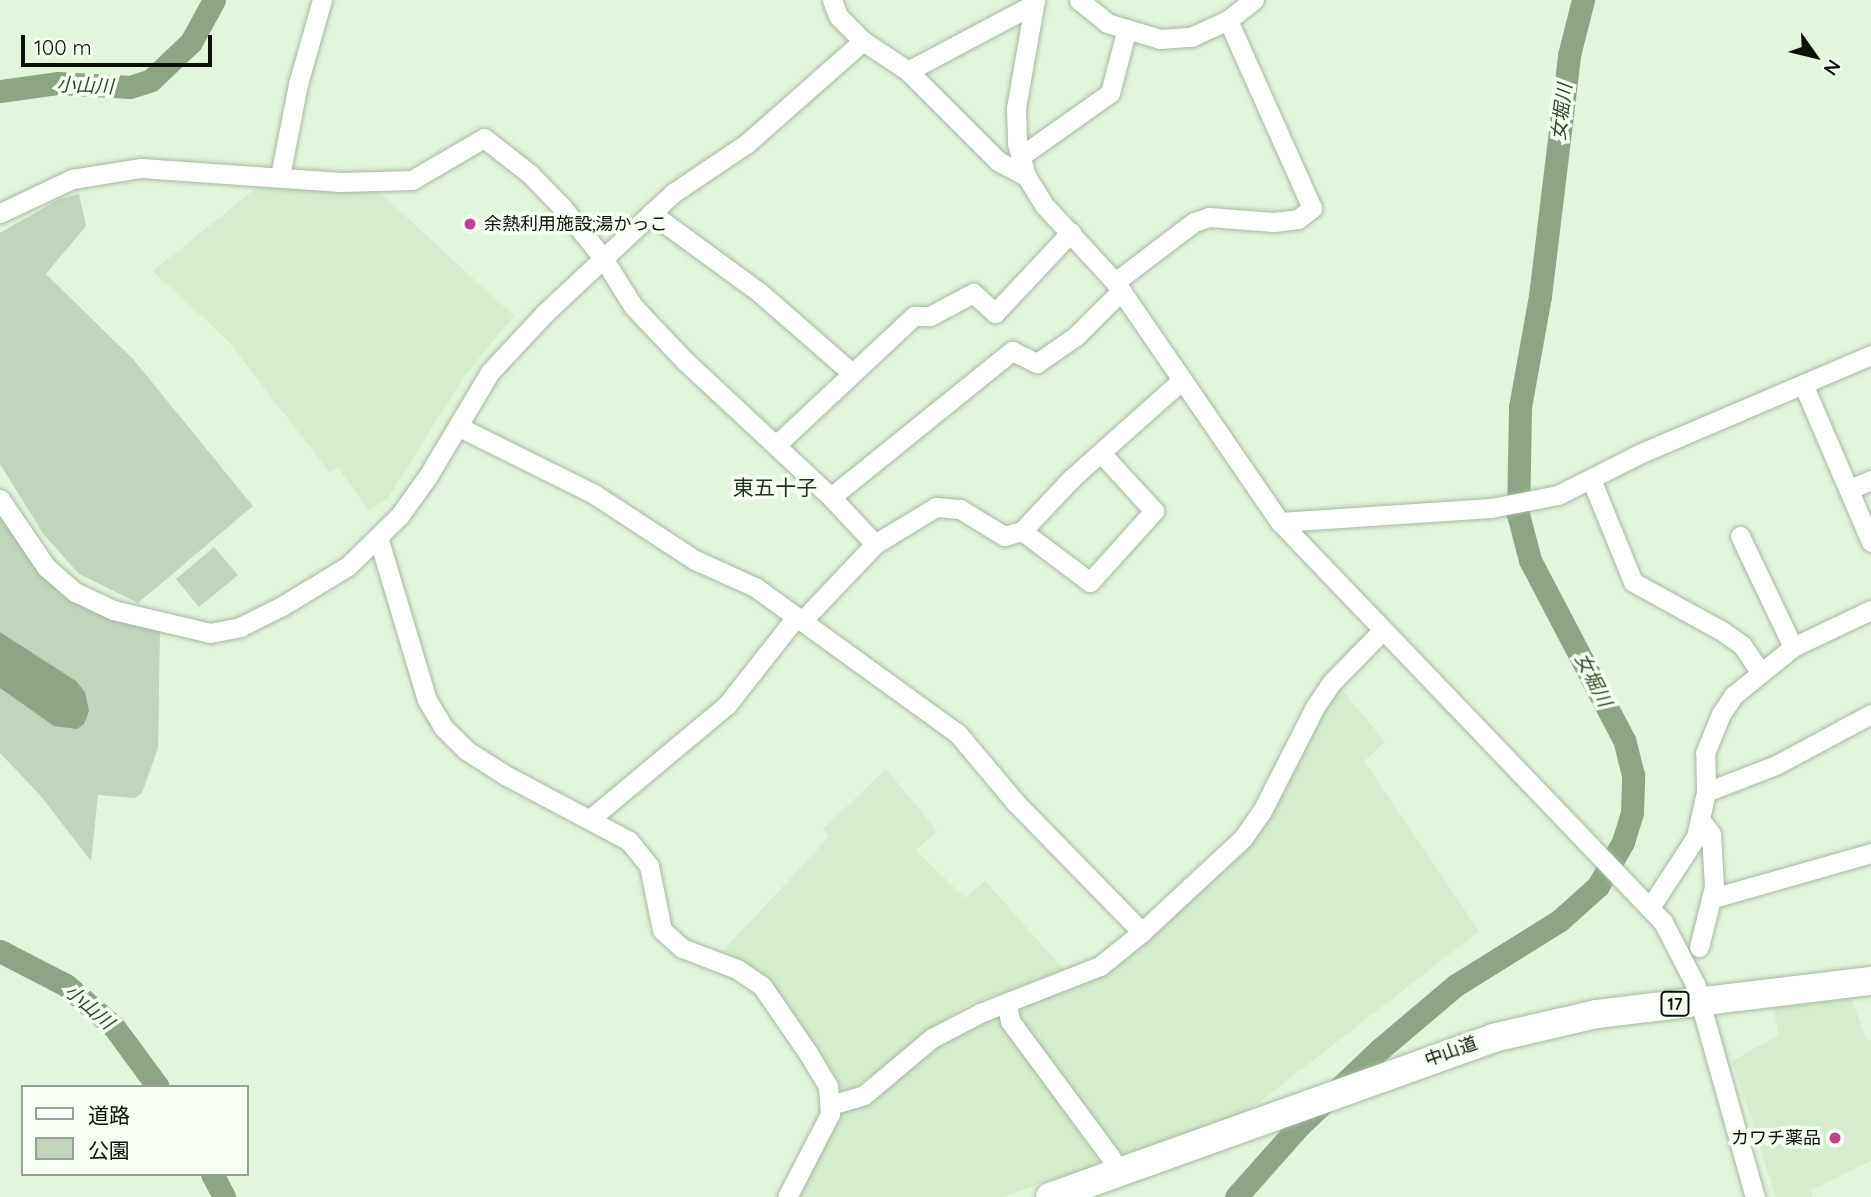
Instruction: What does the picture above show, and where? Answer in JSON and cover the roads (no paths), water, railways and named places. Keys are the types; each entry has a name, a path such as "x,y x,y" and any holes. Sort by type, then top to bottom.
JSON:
{"highway":[{"name":"中山道","path":"1050,1197 1481,1041 1597,1014 1871,982"}],"street":[{"path":"280,176 298,84 322,0"},
{"path":"832,0 838,16 863,41 908,71 998,161 1026,176"},
{"path":"1079,0 1107,23 1126,32 1160,39 1191,37 1228,20 1254,0"},
{"path":"908,71 1035,2"},
{"path":"1035,2 1016,108 1020,156 1026,176 1044,205 1118,286 1280,522 1381,632 1533,784 1584,841 1651,906 1682,953 1699,1002 1755,1197"},
{"path":"831,497 1012,351 1037,363 1076,336 1118,286 1194,222 1209,217 1274,222 1298,219 1312,208 1228,20"},
{"path":"1020,156 1111,93 1126,32"},
{"path":"0,499 36,556 75,592 113,610 195,632 240,627 282,606 342,570 378,537 415,496 460,427 490,372 603,258 687,182 746,144 863,41"},
{"path":"0,213 59,184 117,170 280,176 341,182 412,180 484,138 539,183 603,258 633,306 701,377 831,497 875,544"},
{"path":"651,213 759,292 852,373"},
{"path":"776,445 914,316 930,316 973,293 995,313 1071,232"},
{"path":"1280,522 1491,508 1558,495 1871,355"},
{"path":"590,819 727,705 799,619 875,544 936,507 960,509 1004,536 1022,531 1101,453 1181,381"},
{"path":"1803,384 1871,542"},
{"path":"460,427 594,494 695,560 755,587 958,734 1016,802 1142,932"},
{"path":"1022,531 1090,582 1154,511 1101,453"},
{"path":"1591,479 1633,582 1732,638 1759,670"},
{"path":"1850,489 1871,480"},
{"path":"1740,536 1793,647"},
{"path":"378,537 427,700 443,727 485,762 629,841 644,858 652,876 657,919 672,940 737,969 771,996 828,1086 830,1105 820,1138 787,1197"},
{"path":"1651,906 1689,851 1702,821 1706,792 1705,753 1712,733 1734,695 1759,670 1793,647 1871,610"},
{"path":"830,1105 864,1095 932,1038 1100,966 1142,932 1243,838 1262,811 1315,707 1332,682 1381,632"},
{"path":"1706,792 1776,765 1871,714"},
{"path":"1699,947 1713,898 1711,834 1702,821"},
{"path":"1713,898 1871,853"},
{"path":"1007,1004 1010,1021 1110,1156 1118,1173"}],"waterway":[{"name":"小山川","path":"0,91 58,83 130,87 151,80 191,42 214,0"},
{"name":"女堀川","path":"1236,1197 1300,1125 1379,1050 1456,985 1559,921 1598,886 1623,842 1632,812 1633,775 1624,740 1530,560 1518,514 1520,407 1540,296 1569,55 1583,0"},
{"name":"小山川","path":"0,951 66,985 114,1027 157,1085"},
{"name":"小山川","path":"213,1176 224,1197"}],"place":[{"name":"余熱利用施設;湯かっこ","path":"470,224"},
{"name":"カワチ薬品","path":"1835,1138"}],"district":[{"name":"東五十子","path":"775,487"}]}
